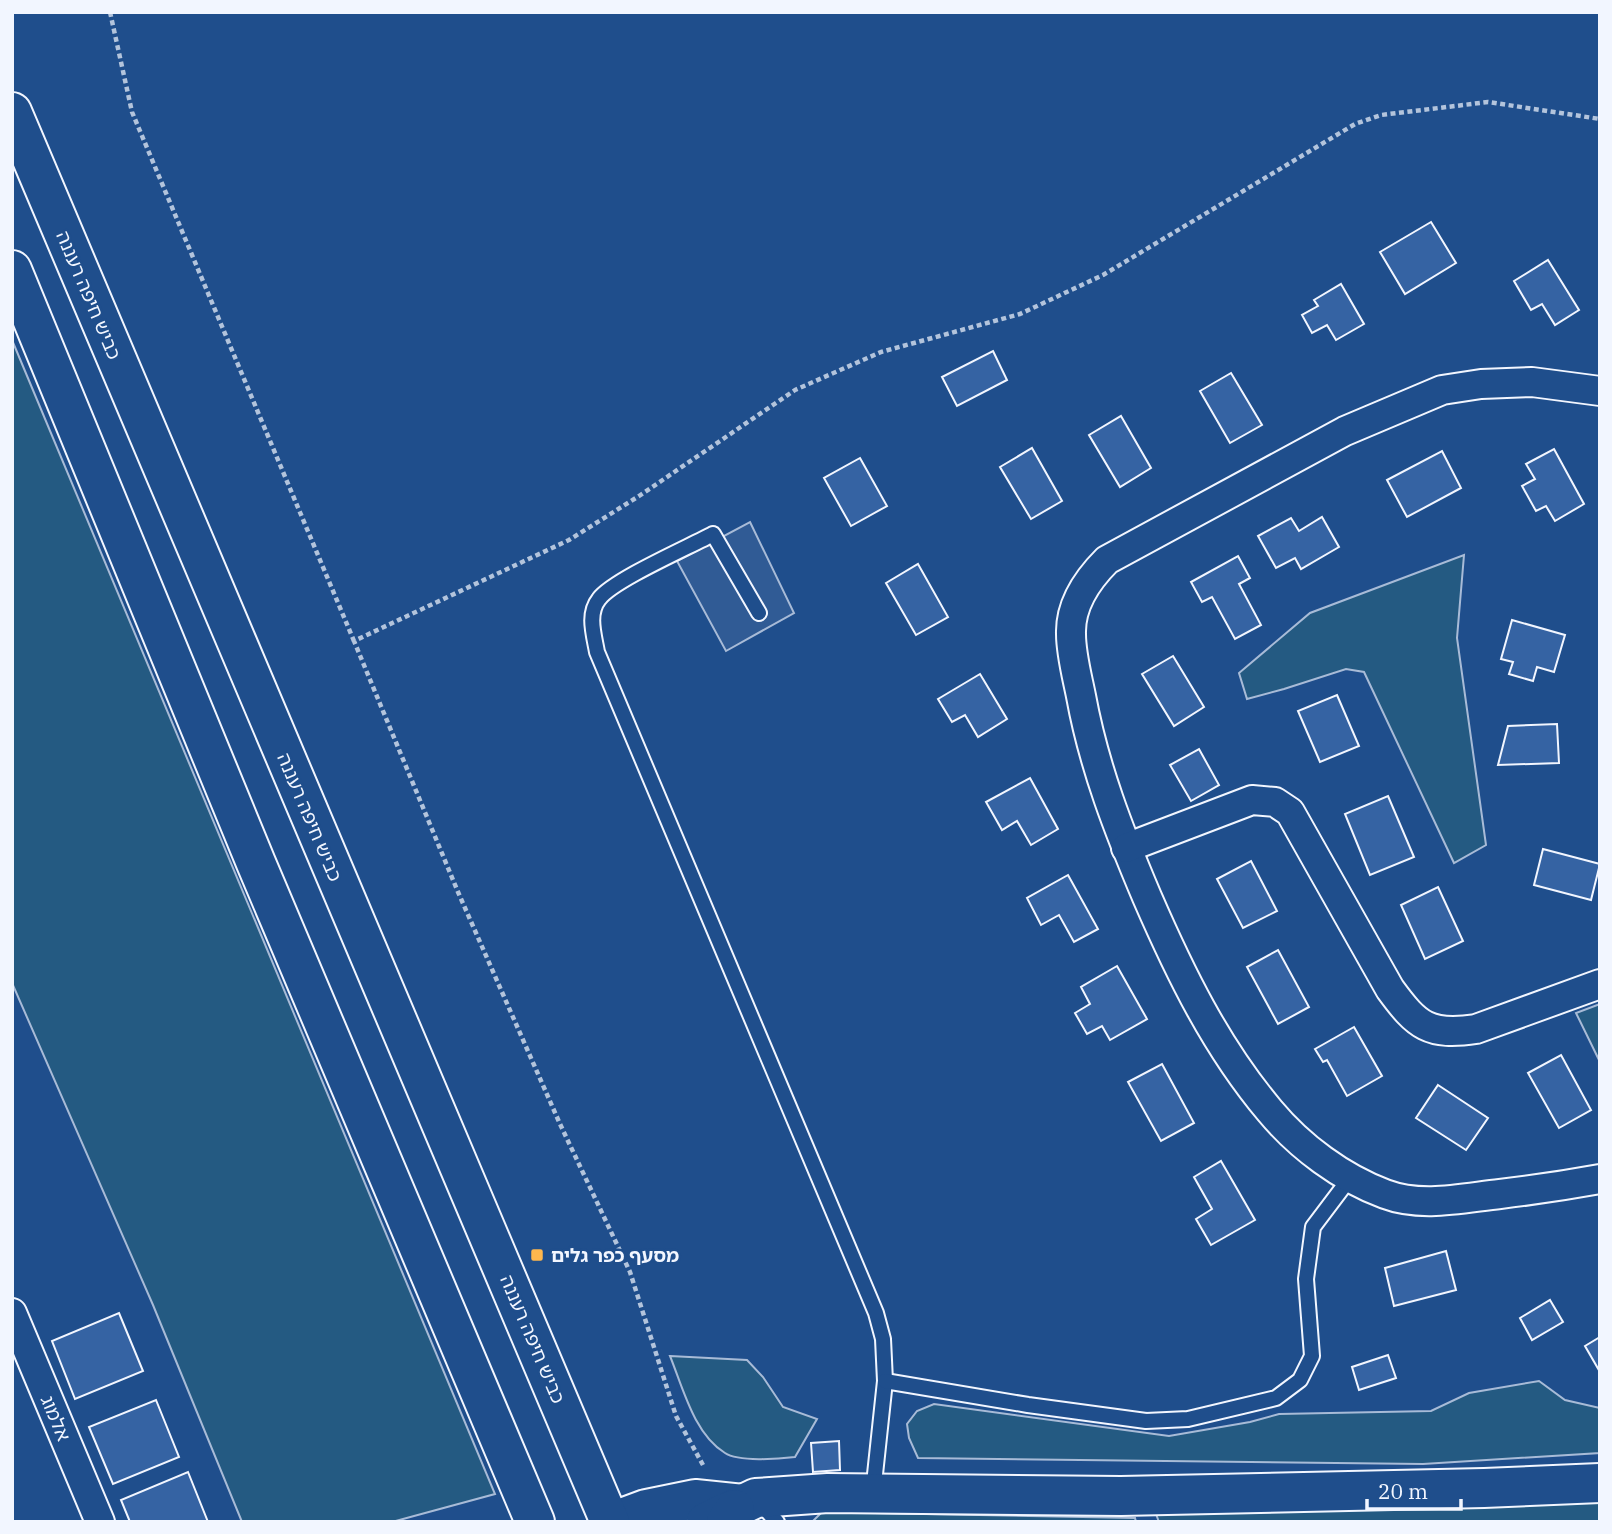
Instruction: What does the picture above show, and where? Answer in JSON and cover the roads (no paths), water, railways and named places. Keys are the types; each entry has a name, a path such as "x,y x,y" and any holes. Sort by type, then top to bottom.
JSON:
{"main road":[{"name":"כביש חיפה רעננה","path":"12,112 611,1522"},
{"path":"12,270 256,863 535,1522"},
{"path":"611,1522 646,1509 695,1499 741,1513 828,1493 1135,1496 1600,1483"}],"street":[{"path":"1600,391 1532,382 1481,384 1442,390 1345,431 1107,560 1088,579 1075,604 1070,633 1086,723 1101,782 1126,848 1175,962 1203,1015 1271,1113 1309,1150 1349,1178 1387,1195 1419,1201 1476,1197 1565,1186 1600,1178"},
{"path":"1126,848 1252,800 1275,802 1290,812 1390,989 1407,1012 1428,1028 1455,1032 1476,1028 1600,984"},
{"name":"אלמוג","path":"12,1314 100,1522"}],"lane":[{"path":"759,613 713,534 614,585 597,599 591,621 597,652 876,1313 883,1339 885,1381 873,1494"},
{"path":"885,1381 1146,1421 1188,1419 1276,1398 1300,1380 1312,1356 1306,1279 1313,1227 1349,1178"}],"place":[{"name":"מסעף כפר גלים","path":"537,1255"}]}
